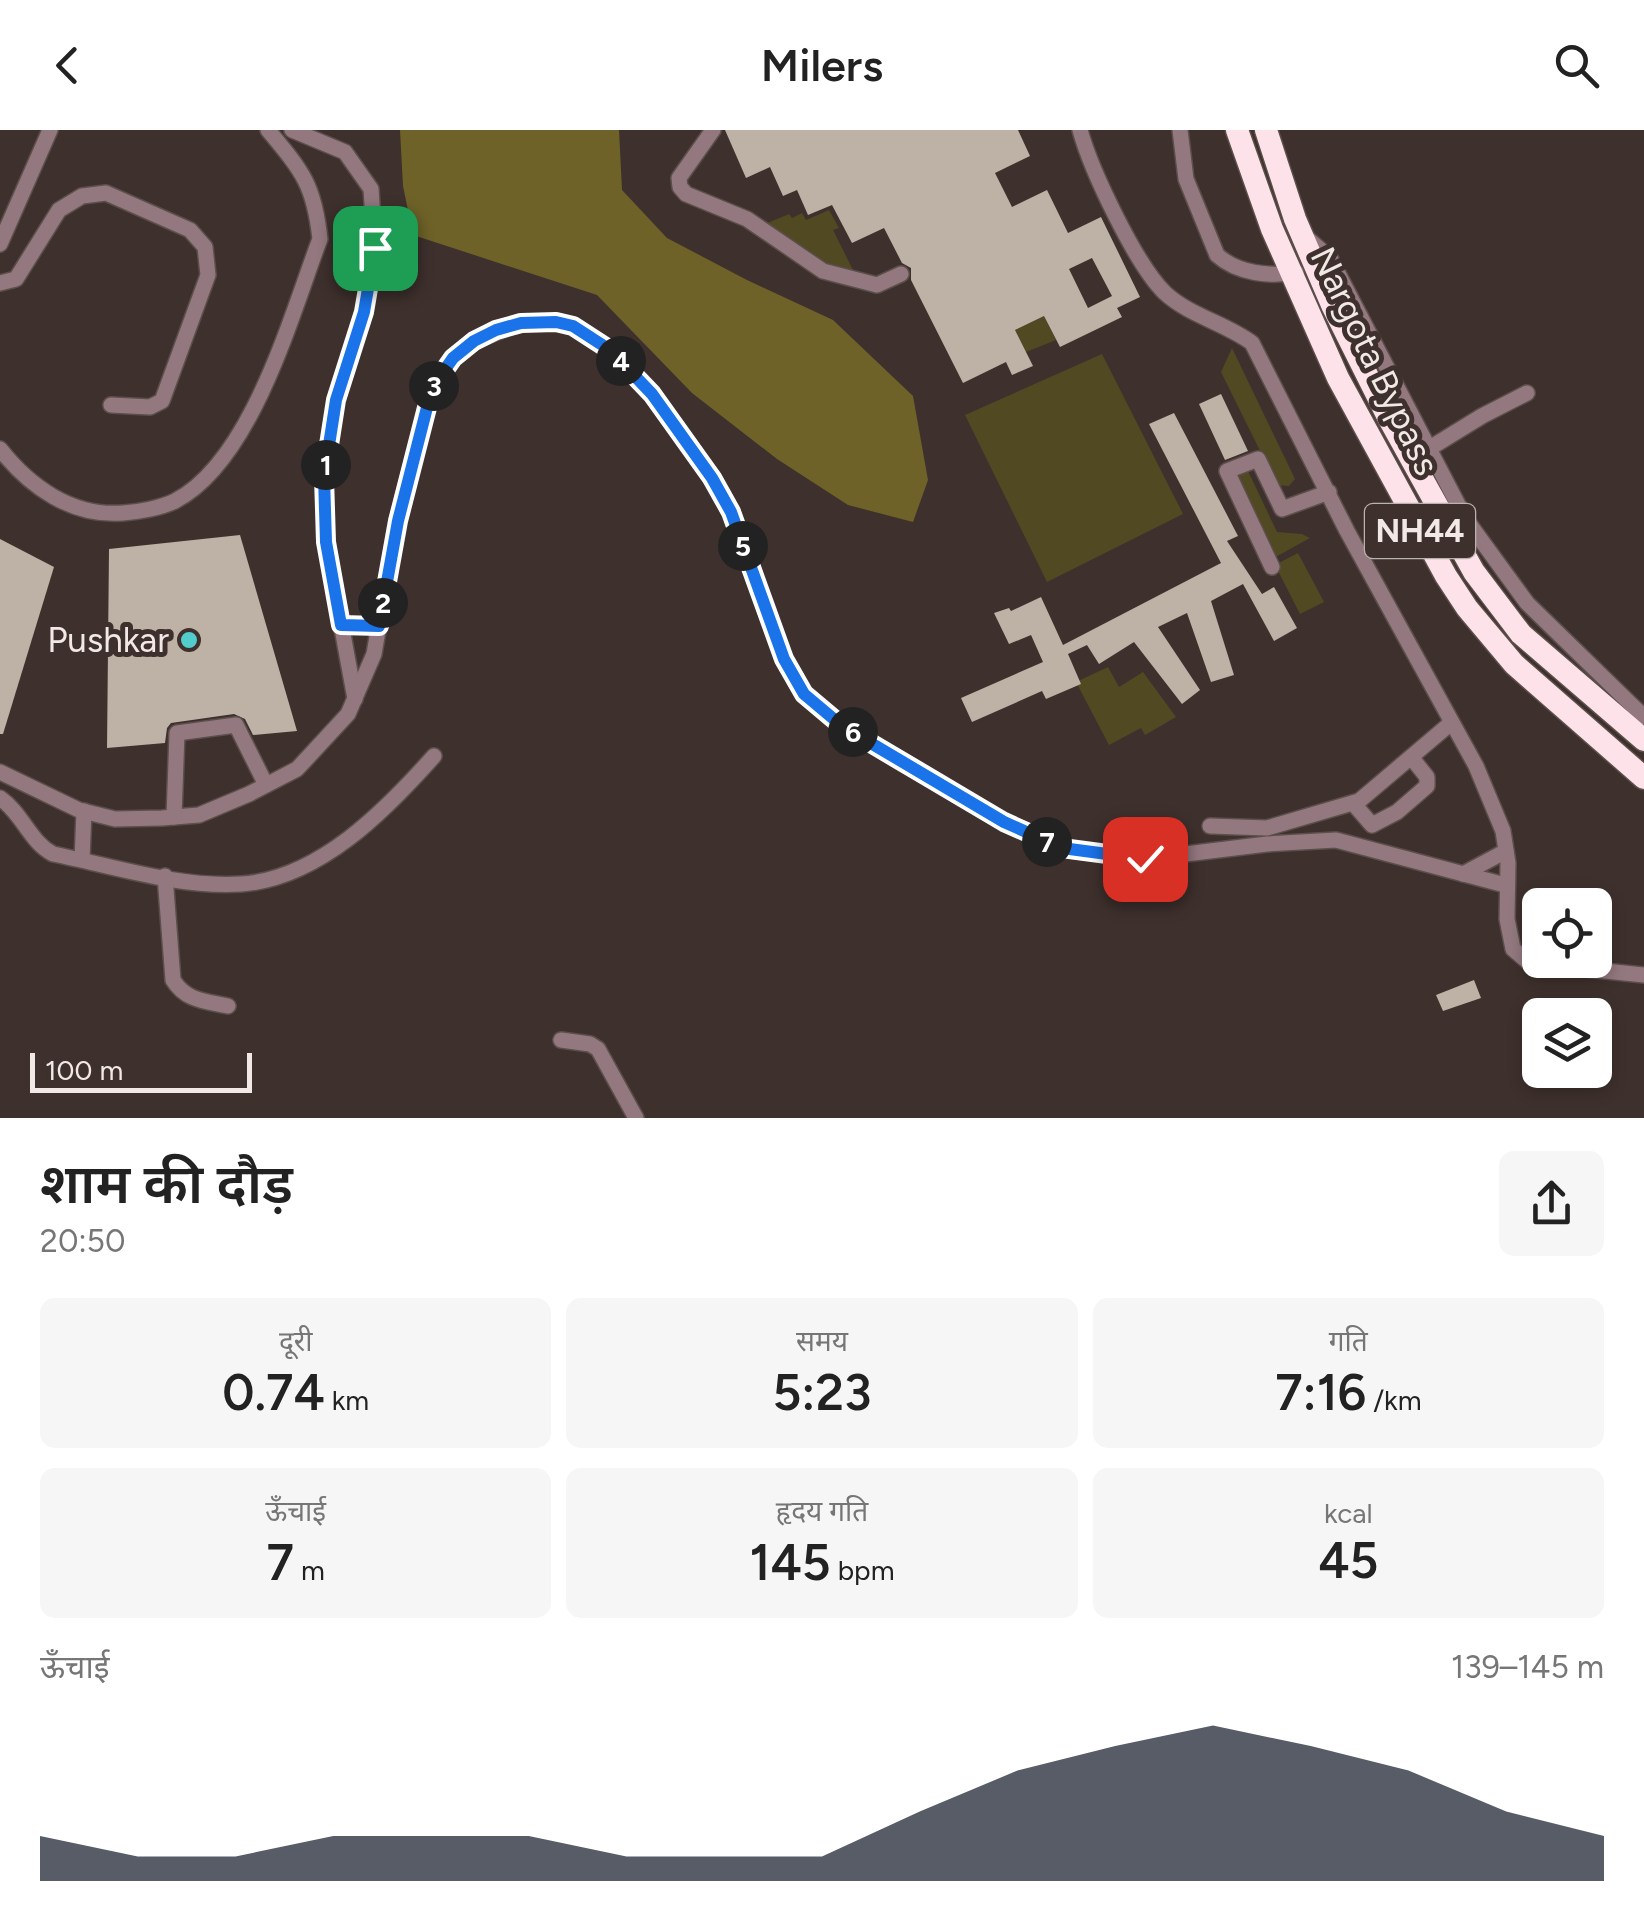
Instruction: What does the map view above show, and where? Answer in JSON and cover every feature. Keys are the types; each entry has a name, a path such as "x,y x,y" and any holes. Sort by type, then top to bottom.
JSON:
{"highway":[{"name":"Nargota Bypass","path":"1237,130 1272,229 1338,378 1426,543 1467,608 1534,684 1644,778"},
{"name":"Nargota Bypass","path":"1266,130 1314,267 1389,419 1474,572 1521,634 1644,740"}],"street":[{"path":"0,244 50,130"},
{"path":"0,449 27,480 58,499 86,511 109,514 174,501 230,452 263,388 320,239 306,176 268,130"},
{"path":"292,130 345,152 371,190 375,248 364,312 336,400 324,477 326,542 355,699"},
{"path":"713,130 679,178 686,194 748,218 823,271 878,286 901,274"},
{"path":"1080,130 1093,172 1149,274 1184,306 1252,343 1330,492 1346,531 1476,766 1503,831 1512,949 1527,961 1644,975"},
{"path":"1180,130 1186,179 1218,256 1249,271 1291,274 1314,267"},
{"path":"0,283 16,279 59,210 82,196 106,193 190,230 205,247 208,274 162,401 150,407 112,406"},
{"path":"1298,226 1330,258 1465,518 1528,603 1644,717"},
{"path":"0,772 84,811 115,819 200,815 297,769 348,714 374,654 398,521 432,388 453,358 474,341 521,323 556,322 573,326 610,350 652,394 712,478 731,512 784,659 804,694 842,726 902,764 1004,822 1062,848 1145,859 1336,840 1505,885"},
{"path":"1430,448 1527,393"},
{"path":"1272,568 1227,471 1258,459 1282,510 1330,492"},
{"path":"341,625 379,626"},
{"path":"1210,826 1266,828 1353,803 1451,723"},
{"path":"174,817 178,733 236,724 266,785"},
{"path":"0,798 24,822 40,847 53,854 165,876 244,884 292,871 338,846 384,812 434,756"},
{"path":"1353,803 1372,825 1397,812 1427,786 1427,777 1411,757"},
{"path":"82,860 84,811"},
{"path":"1463,874 1506,850"},
{"path":"165,876 173,980 180,991 193,999 228,1006"},
{"path":"560,1040 590,1044 598,1049 636,1118"}],"shaded area":[{"path":"400,130 619,130 622,190 667,238 833,320 913,396 928,480 913,522 848,505 777,459 692,393 597,295 413,235 403,186"},
{"path":"829,210 839,228 833,230 857,278 804,256 765,224 789,214 792,218 802,213 806,220"},
{"path":"1044,316 1056,340 1026,352 1015,330"},
{"path":"1232,348 1295,479 1289,486 1277,485 1221,372"},
{"path":"1102,354 1183,514 1047,582 965,415"},
{"path":"1248,471 1277,532 1310,538 1272,559 1235,474"},
{"path":"1298,553 1324,602 1300,614 1275,565"},
{"path":"1108,667 1119,687 1143,672 1176,717 1145,735 1141,728 1109,745 1076,682"}],"building":[{"path":"725,130 1018,130 1030,156 995,173 1012,207 1047,190 1068,233 1101,217 1140,297 1117,308 1122,317 1060,347 1044,316 1015,330 1033,366 1012,375 1006,362 963,383 911,280 911,268 902,263 884,228 852,243 832,205 808,215 797,190 783,196 770,167 746,178","holes":["1092,258 1112,296 1088,308 1069,269"]},
{"path":"1221,394 1248,451 1225,460 1199,404"},
{"path":"1174,413 1238,536 1227,541 1262,594 1274,587 1297,628 1274,641 1243,584 1211,601 1234,675 1211,682 1187,613 1158,627 1200,690 1182,704 1134,642 1099,664 1087,645 1068,654 1081,684 1046,699 1042,691 972,722 961,698 1043,662 1031,635 1009,644 994,613 1009,608 1011,611 1041,597 1063,645 1221,563 1149,424"},
{"name":"Pushkar","path":"240,535 297,731 253,735 245,719 234,714 171,723 165,743 107,748 109,549"},
{"path":"0,539 54,567 3,734 0,734"},
{"path":"1474,980 1481,998 1443,1011 1436,995"}],"place":[{"name":"Pushkar","path":"189,640"}],"route":[{"path":"375,248 364,312 336,400 324,477 326,542 341,625 379,626 398,521 432,388 453,358 474,341 521,323 556,322 573,326 610,350 652,394 712,478 731,512 784,659 804,694 842,726 1004,822 1062,848 1145,859"}]}
